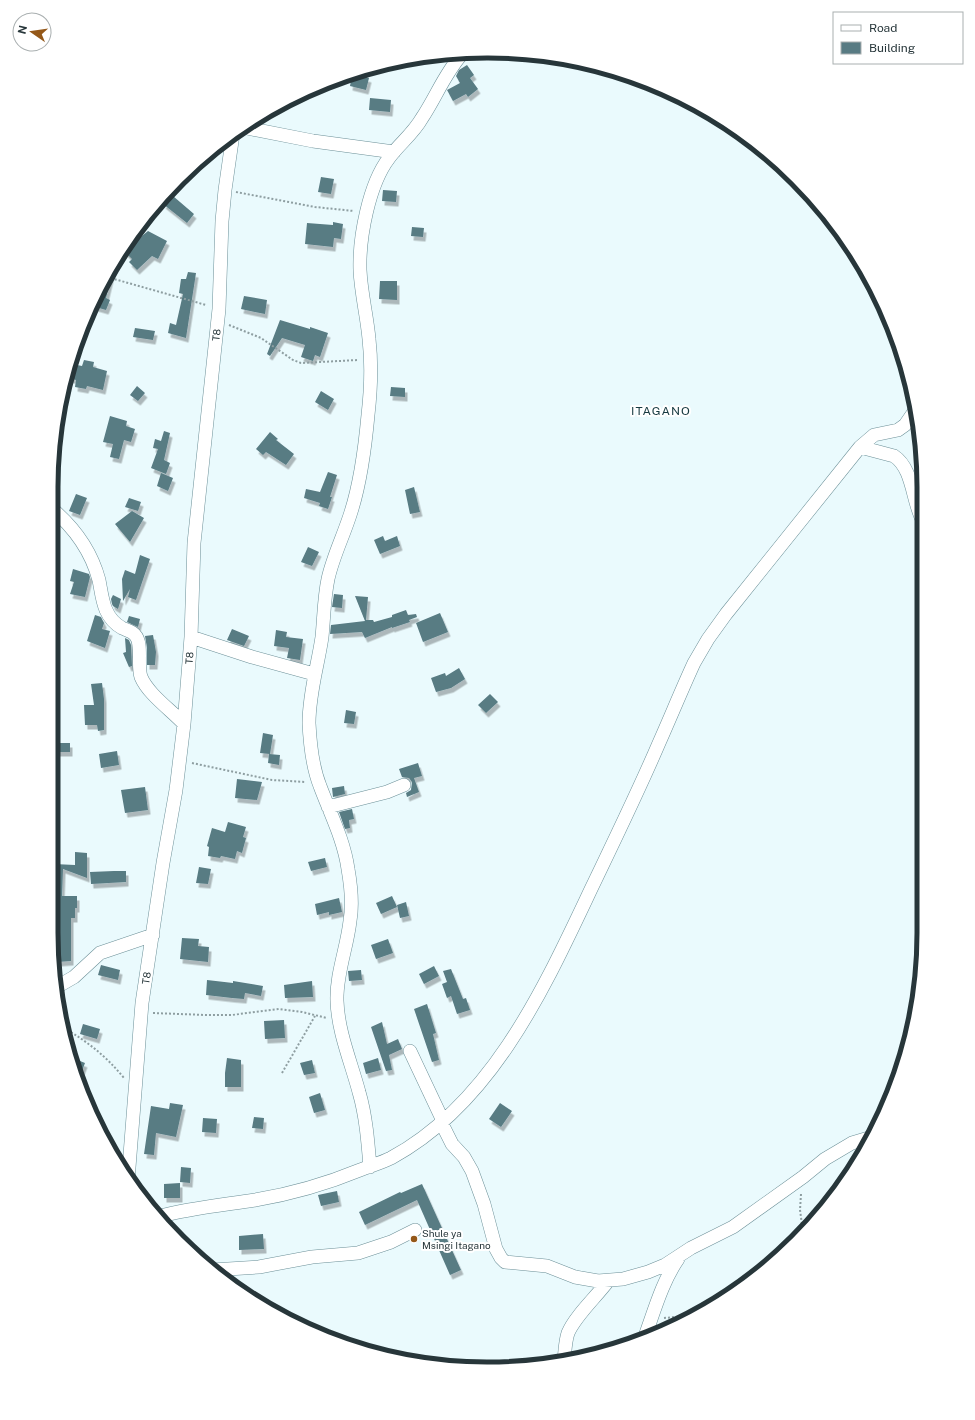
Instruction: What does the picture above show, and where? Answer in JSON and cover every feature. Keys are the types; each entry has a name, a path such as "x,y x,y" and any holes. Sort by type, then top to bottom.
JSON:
{"street":[{"path":"370,1167 367,1134 360,1094 345,1047 337,1004 338,982 350,923 351,892 348,865 313,764 309,721 314,674 322,637 328,579 354,503 363,458 372,384 371,360 360,269 367,212 382,168 422,119 447,73 458,59"},
{"path":"251,129 313,141 394,152"},
{"name":"T8","path":"129,1169 141,1013 163,863 176,790 184,724 191,637 197,507 218,315 225,190 233,142"},
{"path":"164,1215 180,1210 256,1200 290,1193 370,1167 390,1158 408,1147 442,1122 470,1093 493,1066 533,1005 575,923 628,812 694,663 708,639 726,614 860,447 874,435 898,430 905,425 911,416"},
{"path":"860,447 894,456 899,459 903,464 917,503"},
{"path":"58,514 76,532 86,548 92,561 105,609 120,627 136,635 139,642 139,668 146,685 184,724"},
{"path":"191,637 252,657 314,674"},
{"path":"328,807 387,792 404,786"},
{"path":"61,984 74,977 100,953 152,935"},
{"path":"410,1051 452,1144 464,1157 472,1171 484,1204 496,1249 501,1258 505,1262 510,1263 546,1266 575,1277 588,1280 608,1281 623,1279 654,1270 665,1265 682,1254 733,1227 803,1177 825,1159 852,1143 863,1140"},
{"path":"222,1269 259,1267 312,1257 358,1253 391,1242 415,1230"},
{"path":"647,1331 668,1275 682,1254"},
{"path":"565,1355 567,1339 571,1329 608,1281"}],"path":[{"path":"225,190 315,207 367,212"},
{"path":"113,279 194,300 236,327 261,338 301,364 371,360"},
{"path":"180,760 272,780 319,784"},
{"path":"141,1013 218,1015 279,1009 340,1022"},
{"path":"282,1073 315,1016"},
{"path":"70,1031 83,1039 105,1056 136,1093"},
{"path":"802,1224 800,1210 803,1177"},
{"path":"651,1321 662,1318 680,1316"}],"building":[{"path":"467,65 474,75 470,78 478,89 468,97 466,94 453,101 447,90 460,83 456,76 459,70"},
{"path":"364,77 369,78 366,90 350,86 351,80"},
{"path":"370,98 391,100 390,112 369,110"},
{"path":"321,177 334,179 331,194 318,192"},
{"path":"383,190 397,191 396,202 382,201"},
{"path":"173,196 194,214 187,223 164,205"},
{"path":"333,222 343,224 341,239 334,238 333,247 305,244 307,223 333,225"},
{"path":"412,227 424,228 423,237 411,236"},
{"path":"148,231 167,241 158,259 152,256 137,270 129,262 132,259 127,254 136,241"},
{"path":"188,272 196,273 186,338 168,333 170,323 176,325 183,294 179,293 181,279 186,279"},
{"path":"380,281 397,281 397,300 379,299"},
{"path":"109,286 106,298 110,300 106,310 98,308"},
{"path":"244,296 267,300 265,314 241,309"},
{"path":"280,320 328,333 320,357 315,355 313,361 301,357 305,345 282,338 270,356 267,354"},
{"path":"135,328 155,331 153,340 133,337"},
{"path":"84,360 94,362 93,367 107,371 103,390 87,386 86,389 75,387 76,380 72,379 76,365 82,366"},
{"path":"137,386 145,393 138,401 130,395"},
{"path":"391,387 405,388 405,397 390,396"},
{"path":"321,391 334,399 328,410 315,402"},
{"path":"110,416 127,421 126,426 135,429 131,442 124,440 119,459 110,457 113,444 103,442"},
{"path":"164,431 170,433 164,460 170,463 166,474 151,468 158,449 153,448 155,439 161,441"},
{"path":"270,432 278,439 276,440 294,454 286,465 266,452 263,455 256,449"},
{"path":"328,472 337,475 328,509 319,506 320,503 304,498 306,489 320,492"},
{"path":"161,473 173,478 168,491 157,486"},
{"path":"414,487 420,512 410,514 405,490"},
{"path":"76,494 87,498 80,515 69,511"},
{"path":"129,498 141,502 138,511 125,507"},
{"path":"132,511 144,518 130,542 115,524"},
{"path":"383,536 385,541 397,536 400,546 380,554 374,540"},
{"path":"308,547 319,552 312,566 301,562"},
{"path":"140,555 150,559 136,600 128,597 130,589 123,601 122,579 125,570 135,574"},
{"path":"73,569 89,574 90,577 85,597 70,594 74,582 70,581"},
{"path":"334,594 343,595 342,608 332,607"},
{"path":"113,595 121,599 118,609 112,604 111,599"},
{"path":"355,596 368,597 366,620 373,620 374,622 392,617 392,615 406,610 408,615 416,614 417,617 409,620 410,622 392,627 365,638 362,632 330,634 331,625 365,621"},
{"path":"440,613 448,632 423,642 416,623"},
{"path":"95,615 101,617 104,623 102,629 110,631 105,648 87,641"},
{"path":"129,616 140,619 138,627 127,622"},
{"path":"232,629 249,636 244,646 227,640"},
{"path":"276,630 287,632 286,637 303,639 300,660 287,658 289,648 274,646"},
{"path":"153,635 156,652 155,665 147,665 145,636"},
{"path":"125,638 129,640 131,645 132,666 129,667 123,653 126,652"},
{"path":"459,668 465,679 451,688 436,692 431,678 445,673 446,676"},
{"path":"102,683 104,699 104,730 98,731 97,725 85,725 84,705 94,705 91,684"},
{"path":"490,694 498,702 486,713 478,705"},
{"path":"346,710 356,712 354,724 344,723"},
{"path":"263,733 273,735 270,754 260,753"},
{"path":"58,743 70,743 70,752 58,752"},
{"path":"117,751 119,765 101,768 99,754"},
{"path":"269,754 280,755 279,765 268,763"},
{"path":"418,763 422,776 414,778 419,792 407,797 406,793 411,790 412,782 409,778 402,777 399,769"},
{"path":"237,779 262,782 257,800 235,798"},
{"path":"344,786 345,794 333,797 332,788"},
{"path":"145,787 148,810 125,813 121,790"},
{"path":"352,809 354,819 349,820 350,828 345,829 339,812"},
{"path":"228,822 246,827 243,837 246,838 242,853 237,851 235,859 221,856 220,858 208,856 209,847 207,846 212,828 225,832"},
{"path":"75,852 87,853 87,878 63,869 62,896 77,896 77,908 75,908 75,918 71,918 71,961 59,962 58,864 75,865"},
{"path":"325,858 327,867 311,871 308,862"},
{"path":"199,867 211,869 208,884 196,883"},
{"path":"126,871 126,882 91,884 90,872"},
{"path":"392,896 397,907 381,914 376,903"},
{"path":"339,898 342,912 329,915 329,912 317,915 315,904"},
{"path":"406,902 409,916 400,918 397,905"},
{"path":"182,938 199,939 198,946 209,947 208,962 180,959"},
{"path":"388,939 393,953 376,959 371,945"},
{"path":"101,965 120,970 118,980 98,975"},
{"path":"434,966 439,976 424,984 419,974"},
{"path":"451,969 463,999 466,998 470,1010 457,1014 451,996 447,998 442,984 447,982 443,971"},
{"path":"361,970 362,980 349,981 348,971"},
{"path":"207,980 233,983 233,981 263,986 261,996 245,993 244,999 206,995"},
{"path":"312,981 313,997 285,998 284,985"},
{"path":"427,1004 436,1033 433,1034 439,1060 432,1062 414,1009"},
{"path":"284,1020 285,1038 265,1039 264,1021"},
{"path":"382,1022 387,1044 398,1039 402,1049 389,1055 392,1070 386,1071 371,1027"},
{"path":"83,1024 100,1029 97,1039 80,1034"},
{"path":"227,1058 241,1060 241,1087 225,1087"},
{"path":"378,1058 381,1070 366,1074 363,1063"},
{"path":"78,1060 85,1063 81,1072"},
{"path":"312,1060 315,1073 304,1075 300,1063"},
{"path":"320,1093 325,1110 314,1113 309,1097"},
{"path":"170,1103 183,1105 176,1137 156,1133 154,1155 144,1154 151,1106 169,1109"},
{"path":"500,1103 512,1111 501,1127 489,1119"},
{"path":"254,1117 264,1118 263,1129 252,1128"},
{"path":"203,1118 217,1119 216,1133 202,1132"},
{"path":"181,1167 191,1168 190,1183 180,1182"},
{"path":"180,1183 180,1198 164,1198 164,1184"},
{"path":"422,1184 461,1270 450,1275 417,1200 365,1225 359,1212 400,1192 401,1193"},
{"path":"337,1191 339,1202 321,1206 318,1195"},
{"path":"263,1234 264,1249 239,1250 239,1236"}],"place":[{"name":"Shule ya Msingi Itagano","path":"414,1239"}],"district":[{"name":"ITAGANO","path":"661,411"}]}
